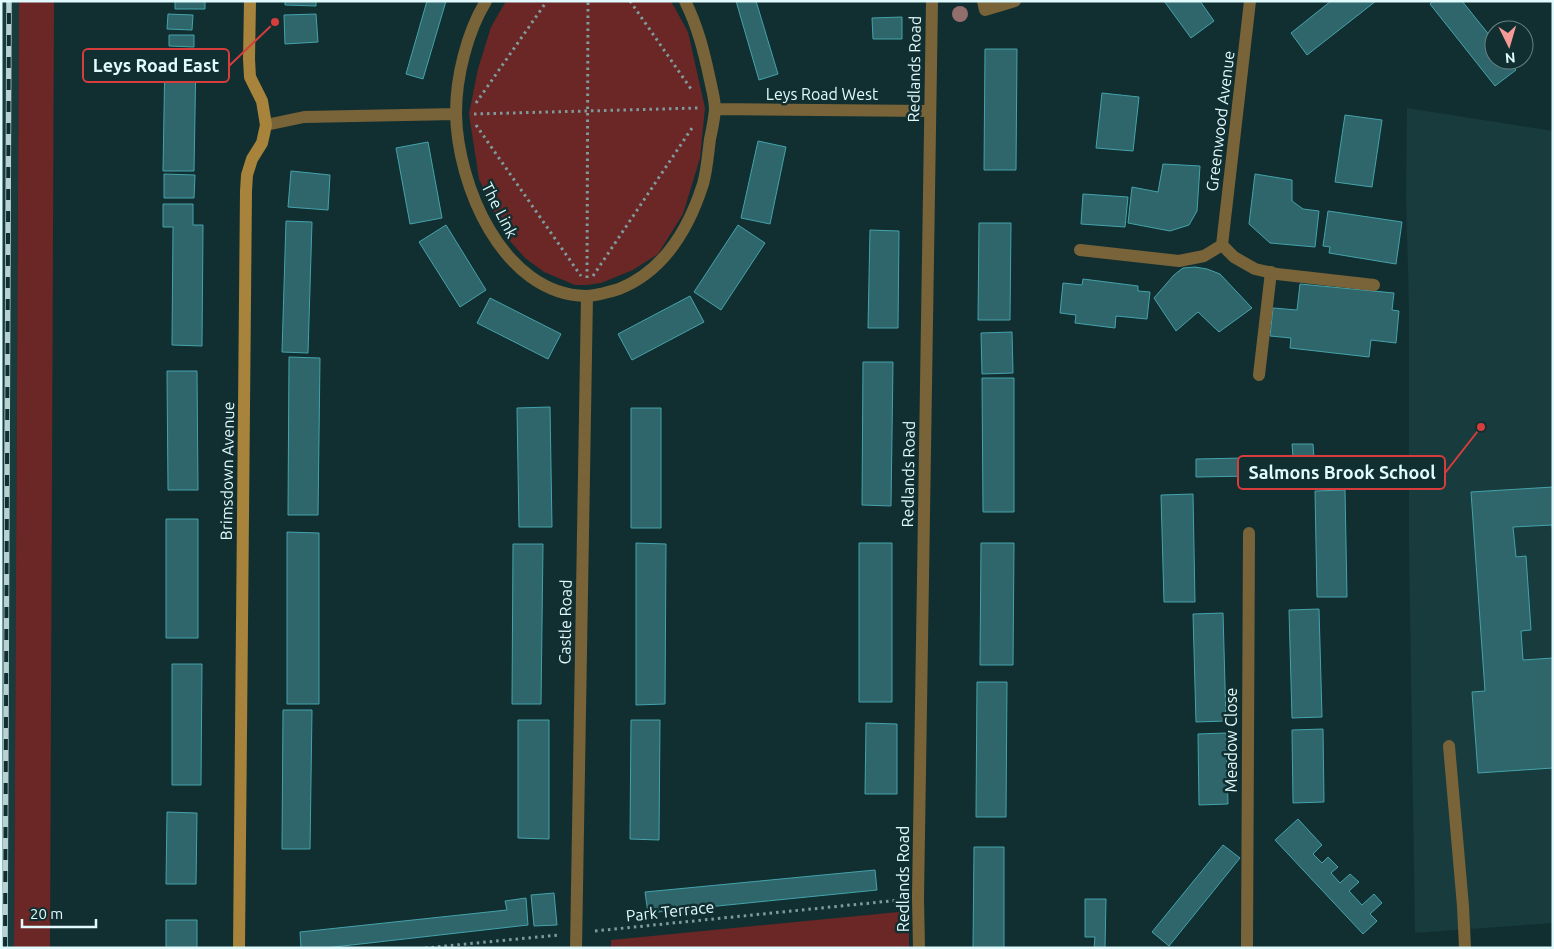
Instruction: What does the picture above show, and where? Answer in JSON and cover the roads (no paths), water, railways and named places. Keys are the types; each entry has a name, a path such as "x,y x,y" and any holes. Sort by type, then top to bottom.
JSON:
{"street":[{"name":"Brimsdown Avenue","path":"239,948 246,192 247,175 252,159 262,143 266,125 262,101 250,77 250,1"},
{"name":"The Link","path":"486,1 478,13 466,48 457,91 462,114 463,168 476,206 497,244 517,266 542,284 565,293 587,290 611,292 632,284 653,269 671,250 686,227 704,182 710,109 703,46 694,18 684,1"},
{"name":"Redlands Road","path":"919,948 918,898 932,1"},
{"path":"983,1 985,10 1015,1"},
{"name":"Greenwood Avenue","path":"1222,245 1250,1"},
{"name":"Leys Road West","path":"710,109 930,110"},
{"path":"266,125 304,117 462,114"},
{"path":"1080,250 1179,261 1204,256 1222,245 1234,256 1255,269 1374,284"},
{"path":"1259,375 1271,272"},
{"name":"Castle Road","path":"576,948 587,290"},
{"name":"Meadow Close","path":"1247,948 1249,533"},
{"path":"1449,746 1465,948"}],"railway":[{"path":"5,948 9,1"}],"place":[{"name":"Leys Road East","path":"275,22"},
{"name":"Salmons Brook School","path":"1481,427"}]}
